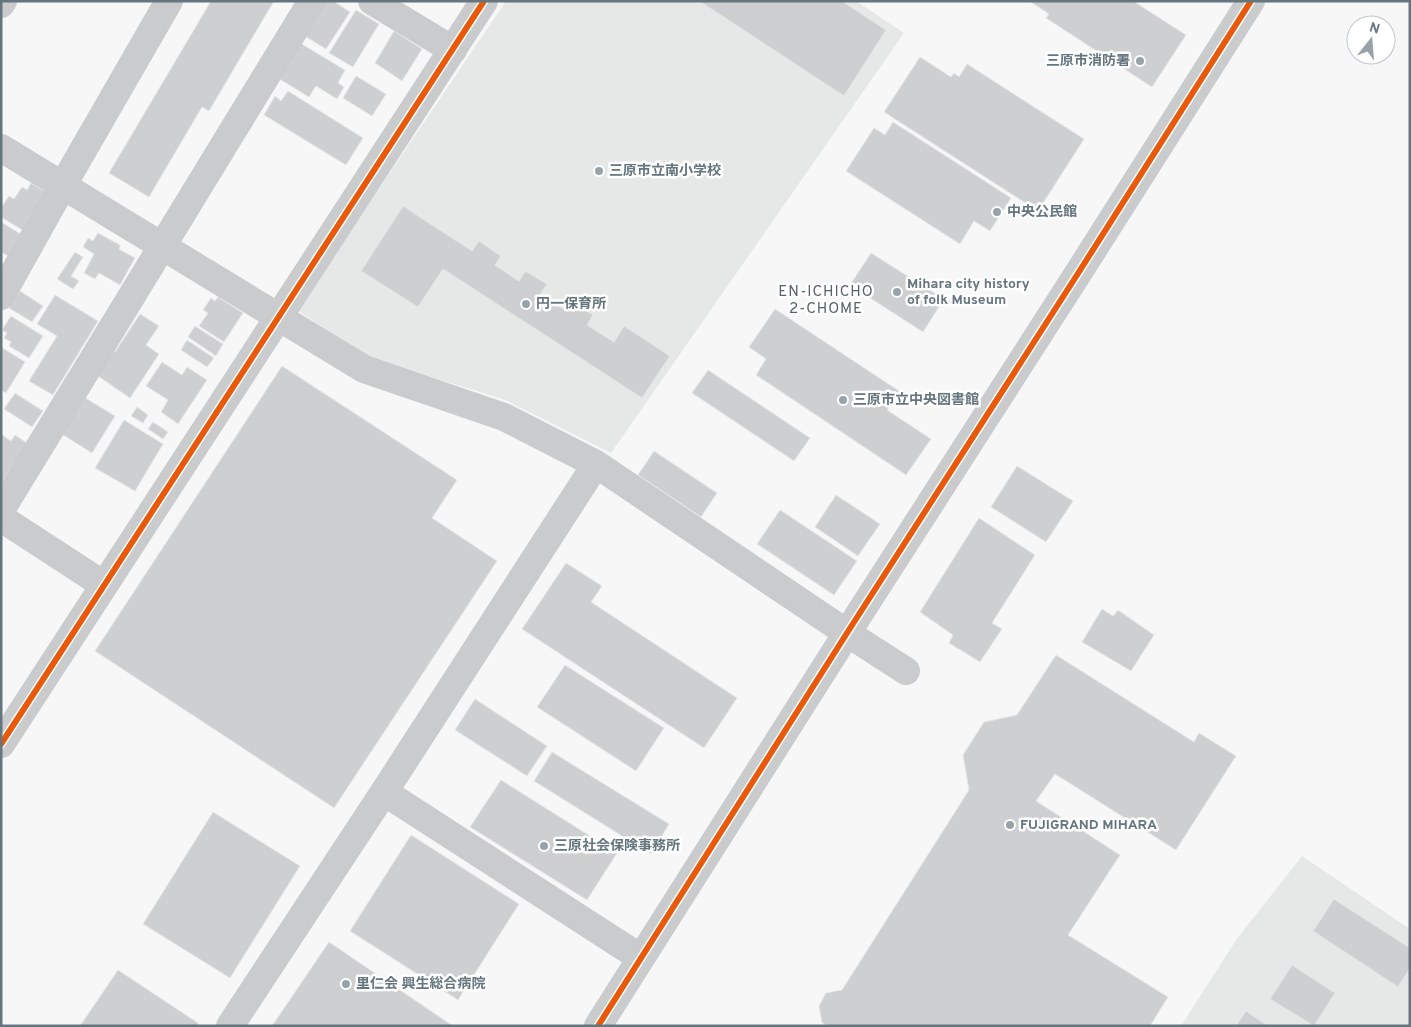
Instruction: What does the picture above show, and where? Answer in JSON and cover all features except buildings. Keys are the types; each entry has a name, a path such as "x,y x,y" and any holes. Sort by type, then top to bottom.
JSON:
{"street":[{"path":"1,296 169,1"},
{"path":"1,510 312,1"},
{"path":"372,1 453,50"},
{"path":"1,744 484,1"},
{"path":"598,1026 1250,1"},
{"path":"1,148 364,369 504,417 596,464 906,670"},
{"path":"230,1026 596,464"},
{"path":"1,518 104,585"},
{"path":"384,792 641,958"}],"shaded area":[{"name":"三原市立南小学校","path":"506,1 856,1 904,33 611,453 503,399 369,358 297,310"},
{"path":"1302,856 1410,929 1410,1026 1181,1026 1236,940"}],"cycle path":[{"path":"1,744 484,1"},
{"path":"598,1026 1251,1"}],"place":[{"name":"三原市消防署","path":"1140,61"},
{"name":"三原市立南小学校","path":"599,171"},
{"name":"中央公民館","path":"997,212"},
{"name":"Mihara city history of folk Museum","path":"897,292"},
{"name":"円一保育所","path":"526,304"},
{"name":"三原市立中央図書館","path":"843,400"},
{"name":"FUJIGRAND MIHARA","path":"1010,825"},
{"name":"三原社会保険事務所","path":"544,846"},
{"name":"里仁会 興生総合病院","path":"346,984"}],"district":[{"name":"EN-ICHICHO 2-CHOME","path":"826,300"}]}
